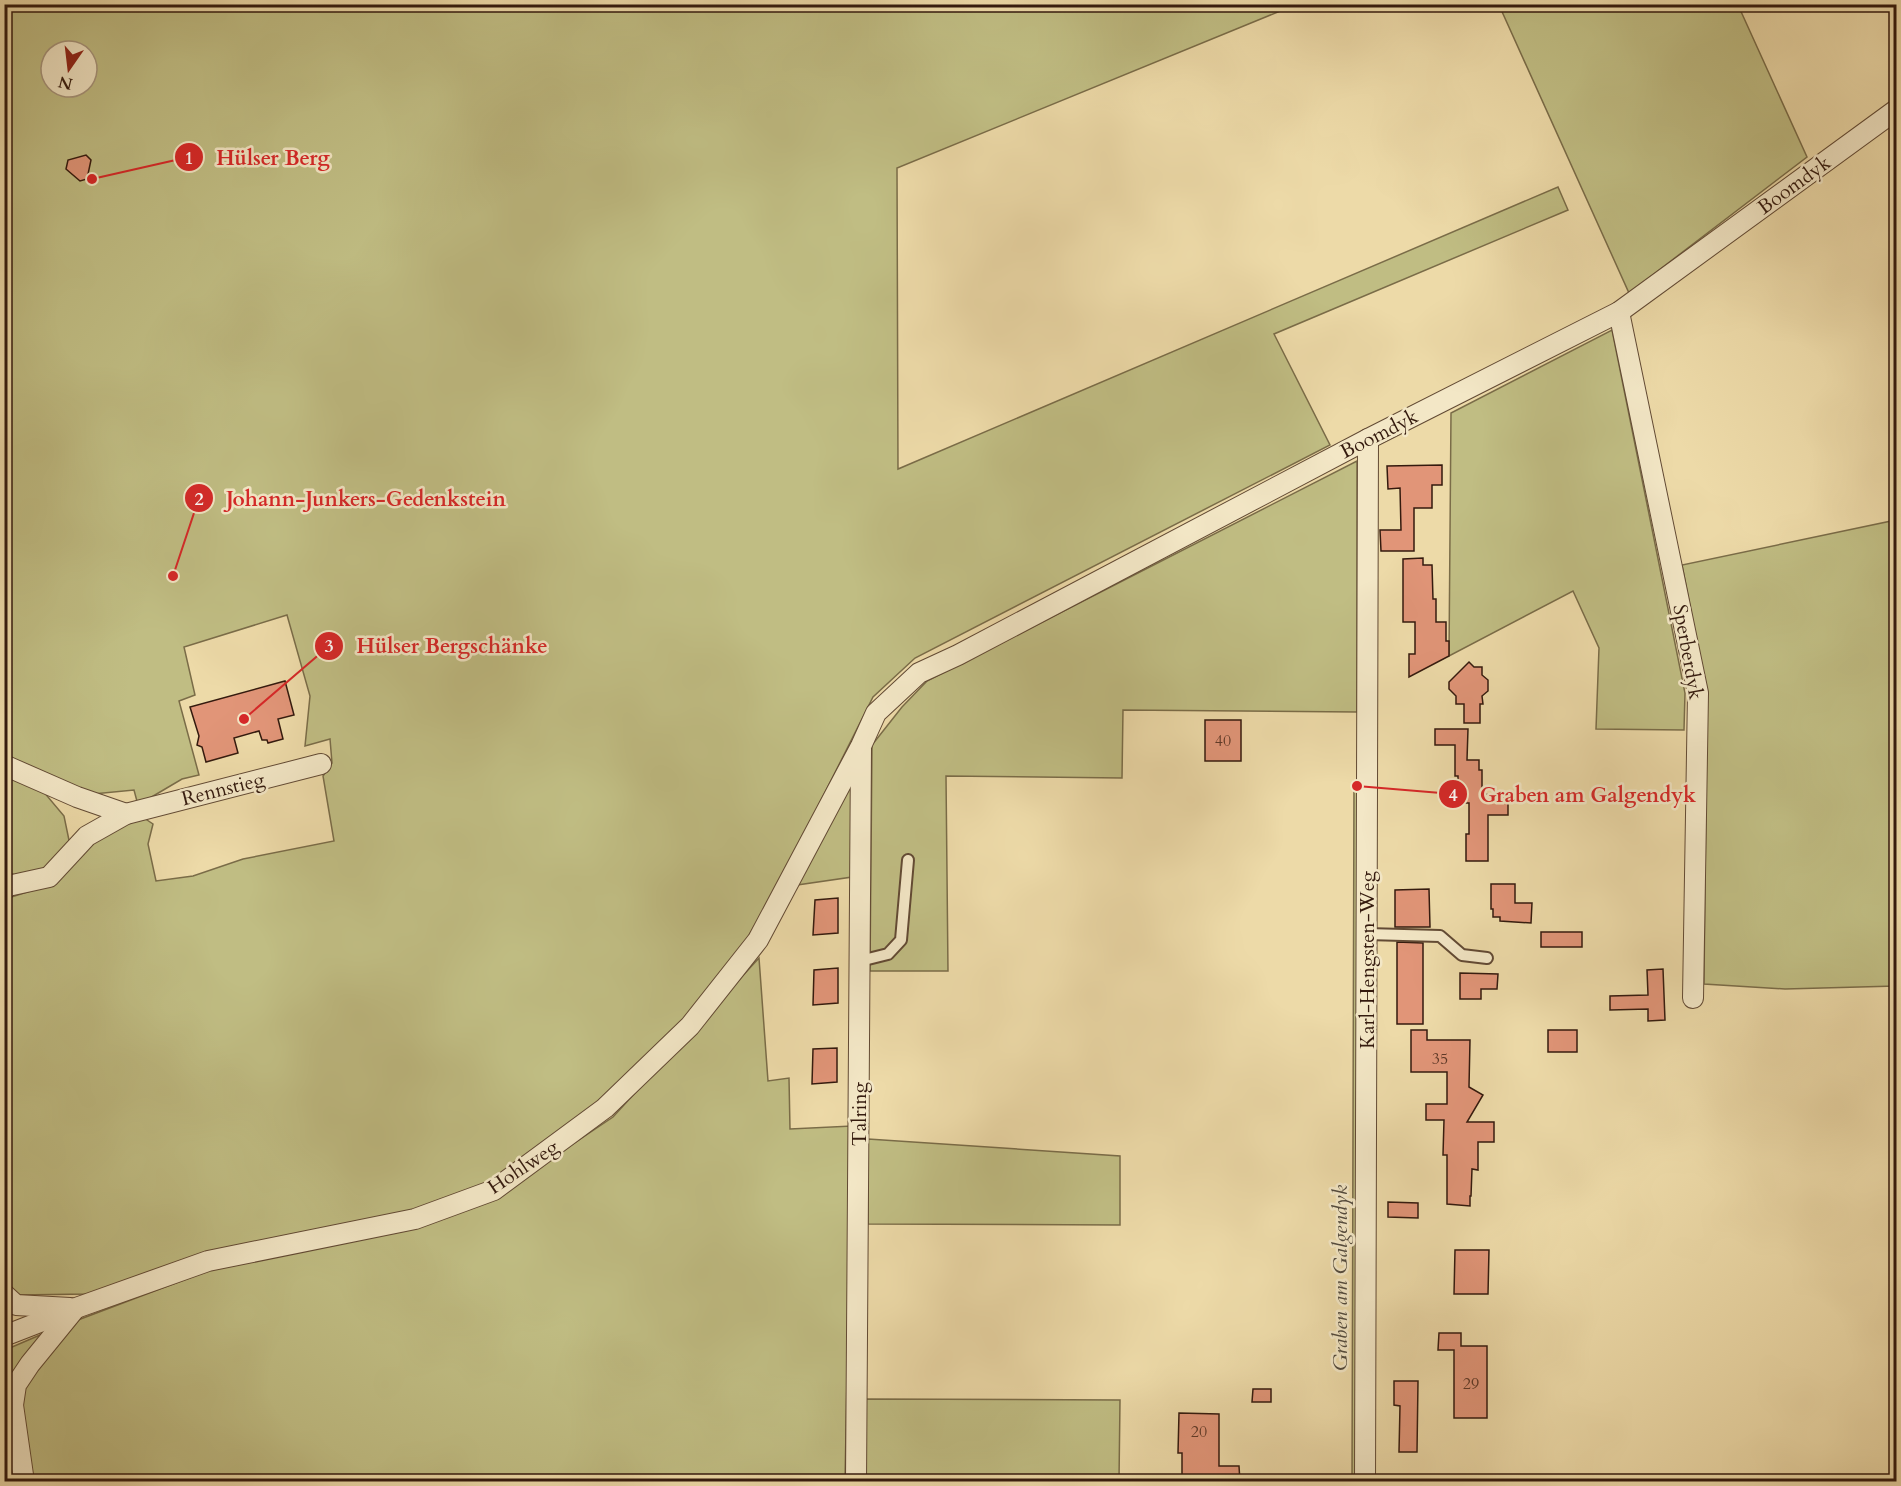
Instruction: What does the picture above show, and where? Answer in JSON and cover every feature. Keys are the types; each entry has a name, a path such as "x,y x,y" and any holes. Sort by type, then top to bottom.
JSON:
{"street":[{"name":"Boomdyk","path":"861,746 876,713 919,673 958,655 1368,439 1619,312 1896,110"},
{"name":"Sperberdyk","path":"1619,312 1698,693 1693,998"},
{"name":"Karl-Hengsten-Weg","path":"1365,1482 1368,439"},
{"name":"Talring","path":"856,1482 861,746"},
{"name":"Hohlweg","path":"4,1336 208,1261 415,1219 494,1190 605,1108 690,1026 758,940 861,746"},
{"name":"Rennstieg","path":"6,886 49,877 87,836 126,814 321,764"},
{"path":"4,765 77,797 126,814"},
{"path":"4,1294 16,1305 76,1308"},
{"path":"24,1482 13,1405 16,1385 30,1364 76,1308"}],"lane":[{"path":"860,961 888,954 901,940 908,860"},
{"path":"1367,934 1440,936 1462,955 1487,958"}],"shaded area":[{"path":"5,5 1295,5 897,168 898,469 1558,187 1568,210 1274,334 1330,445 915,658 873,697 777,888 741,949 667,1041 556,1138 489,1185 412,1210 89,1294 16,1295 4,1282 5,899 43,887 69,867 106,831 141,816 153,824 148,844 156,881 193,876 243,859 334,841 323,776 332,763 330,739 305,746 310,696 287,615 184,647 195,695 179,701 199,775 182,779 138,805 134,790 93,794 5,759"},
{"path":"1499,5 1738,5 1807,157 1629,293"},
{"path":"1612,330 1685,693 1684,730 1596,729 1599,648 1573,591 1449,656 1451,413"},
{"path":"1357,461 1357,712 1123,710 1122,778 946,776 948,971 870,971 872,745 902,707 927,681"},
{"path":"1896,520 1896,986 1785,989 1704,984 1707,695 1682,565"},
{"path":"853,773 852,877 797,885"},
{"path":"4,774 43,791 64,816 70,845 38,874 22,877 5,872"},
{"path":"1354,781 1358,781 1359,1481 1352,1482"},
{"path":"759,958 768,1081 789,1078 790,1129 852,1126 845,1481 28,1481 18,1404 35,1362 70,1323 210,1270 485,1203 613,1117"},
{"path":"868,1139 1120,1156 1120,1225 868,1224"},
{"path":"47,1332 12,1386 18,1481 5,1482 5,1350"},
{"path":"866,1399 1120,1400 1119,1481 865,1482"}],"building":[{"path":"86,155 91,160 87,179 80,181 66,169 68,160"},
{"path":"1442,465 1442,485 1432,485 1432,508 1414,508 1414,551 1381,551 1380,530 1401,530 1400,488 1388,489 1387,466"},
{"path":"1423,558 1423,565 1432,565 1436,622 1446,622 1449,656 1409,677 1409,654 1415,654 1415,622 1403,622 1403,559"},
{"path":"1469,662 1474,667 1482,667 1482,675 1488,680 1488,691 1482,696 1483,704 1480,704 1480,723 1464,723 1464,704 1456,704 1456,696 1449,689 1449,682"},
{"path":"285,681 294,715 278,719 283,739 268,743 267,740 262,740 259,731 234,738 238,753 206,762 202,747 197,745 199,736 190,707"},
{"path":"1205,720 1241,720 1241,761 1205,761"},
{"path":"1435,729 1468,729 1467,760 1479,760 1479,770 1482,770 1482,794 1508,795 1508,815 1488,815 1488,861 1466,861 1469,803 1458,803 1455,745 1435,745"},
{"path":"1491,884 1515,884 1515,903 1532,903 1531,923 1500,921 1500,917 1493,917"},
{"path":"1429,889 1430,927 1395,927 1395,890"},
{"path":"838,898 838,933 813,935 815,900"},
{"path":"1541,932 1582,932 1582,947 1541,947"},
{"path":"1397,942 1423,943 1423,1024 1397,1024"},
{"path":"838,968 838,1003 813,1005 814,970"},
{"path":"1663,969 1665,1020 1648,1021 1648,1009 1610,1010 1610,996 1648,995 1647,970"},
{"path":"1460,973 1498,974 1497,989 1481,989 1481,999 1460,999"},
{"path":"1411,1030 1427,1030 1427,1040 1470,1040 1469,1087 1483,1095 1467,1122 1494,1122 1494,1142 1478,1142 1478,1170 1472,1169 1470,1206 1447,1204 1447,1155 1443,1155 1444,1120 1426,1120 1426,1104 1447,1104 1447,1072 1411,1072"},
{"path":"1548,1030 1577,1030 1577,1052 1548,1052"},
{"path":"837,1048 837,1082 812,1084 813,1049"},
{"path":"1388,1202 1418,1203 1418,1218 1388,1217"},
{"path":"1455,1250 1489,1250 1488,1294 1454,1294"},
{"path":"1439,1333 1461,1333 1461,1346 1487,1346 1487,1418 1454,1418 1454,1350 1438,1350"},
{"path":"1394,1381 1418,1381 1417,1452 1399,1452 1400,1406 1394,1405"},
{"path":"1253,1389 1271,1389 1271,1402 1252,1402"},
{"path":"1179,1413 1219,1414 1219,1466 1239,1466 1240,1482 1207,1482 1207,1475 1182,1476 1182,1453 1178,1453"}],"place":[{"name":"Hülser Berg","path":"92,179"},
{"name":"Johann-Junkers-Gedenkstein","path":"173,576"},
{"name":"Hülser Bergschänke","path":"244,719"},
{"name":"Graben am Galgendyk","path":"1357,786"}]}
